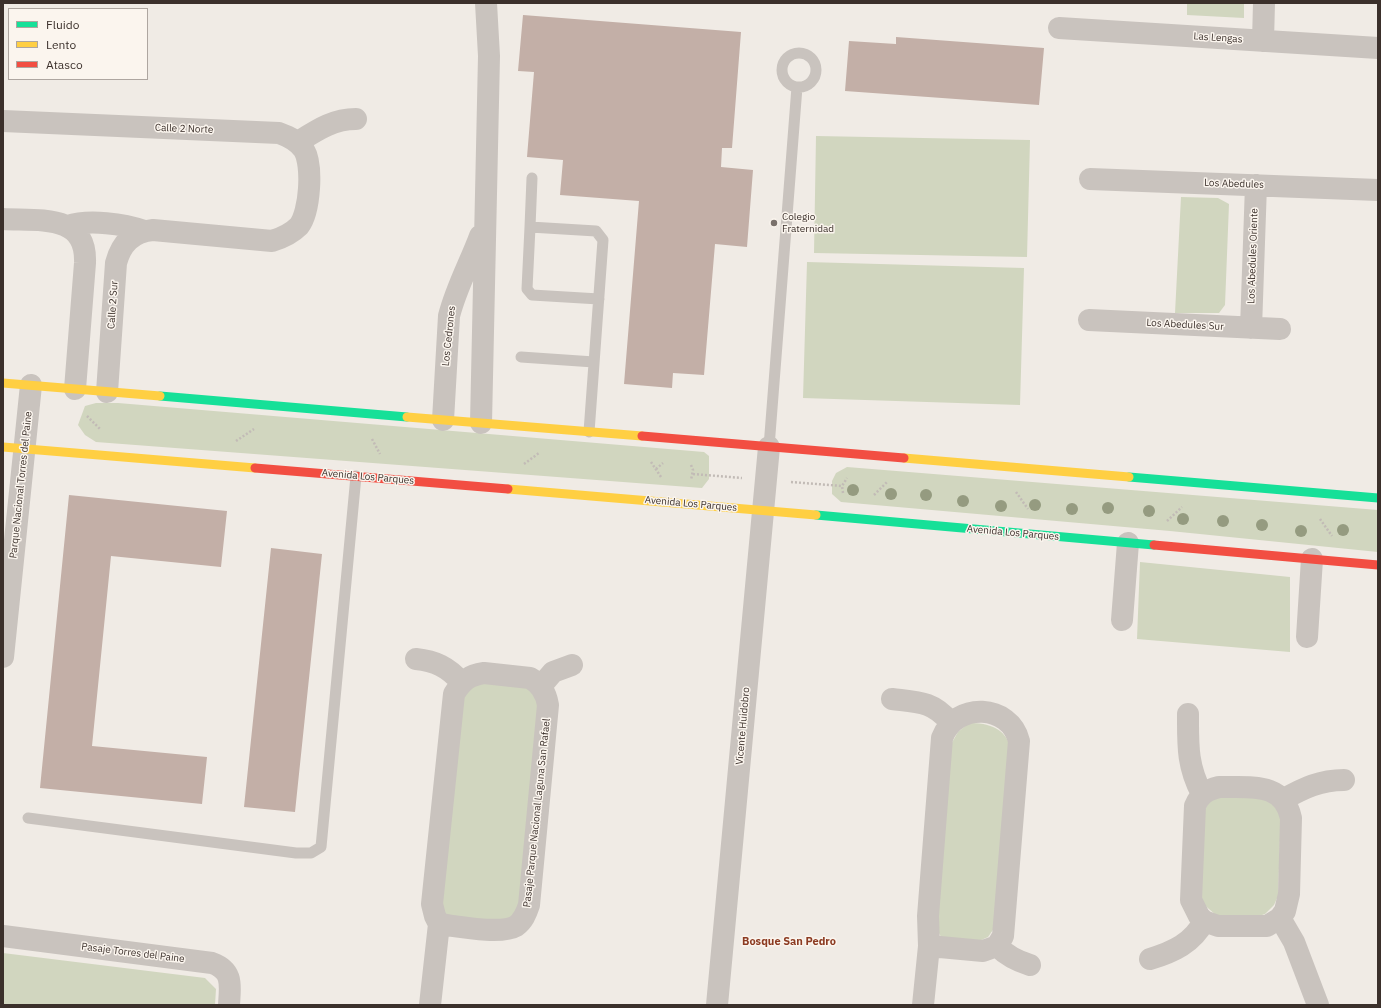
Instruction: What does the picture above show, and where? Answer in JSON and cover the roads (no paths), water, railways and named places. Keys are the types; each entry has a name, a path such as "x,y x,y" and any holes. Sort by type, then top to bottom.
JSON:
{"main road":[{"path":"3,383 1378,498"},
{"name":"Avenida Los Parques","path":"3,447 763,510 1378,565"}],"street":[{"name":"Los Cedrones","path":"481,423 489,56 486,3"},
{"path":"1263,41 1264,3"},
{"name":"Las Lengas","path":"1059,28 1378,48"},
{"path":"68,226 85,223 132,227 144,231 161,231 272,241 284,237 299,225 306,208 309,162 305,151 298,142 332,122 356,119"},
{"name":"Calle 2 Norte","path":"3,121 279,133 298,142"},
{"name":"Los Abedules","path":"1090,179 1378,190"},
{"name":"Los Abedules Oriente","path":"1251,328 1256,185"},
{"name":"Los Cedrones","path":"443,420 449,316 453,301 472,258 486,211"},
{"path":"3,219 58,222 68,226 83,242 86,252 75,389"},
{"name":"Calle 2 Sur","path":"108,392 116,263 121,248 126,242 134,235 144,231"},
{"name":"Los Abedules Sur","path":"1089,320 1280,329"},
{"name":"Parque Nacional Torres del Paine","path":"3,657 31,385"},
{"name":"Vicente Huidobro","path":"717,1005 769,447"},
{"path":"1122,620 1128,543"},
{"path":"1307,637 1312,559"},
{"path":"416,659 435,662 444,666 461,682"},
{"path":"430,1005 439,924 434,916 432,891 454,694 461,682 474,674 484,672 522,676 536,681 540,686 554,672 572,665"},
{"name":"Pasaje Parque Nacional Laguna San Rafael","path":"439,924 500,930 508,929 520,923 526,913 548,705 544,691 540,686"},
{"path":"892,699 929,705 937,709 950,722"},
{"path":"923,1005 930,946 928,916 942,738 950,722 964,714 973,712 994,714 1004,718 1012,726 1019,741 1003,936 997,946 983,951 930,946"},
{"path":"1188,714 1189,760 1194,779 1202,794"},
{"path":"1284,799 1307,786 1320,782 1344,780"},
{"path":"1219,787 1266,789 1276,793 1284,799 1289,808 1291,818 1289,894 1288,902 1280,918 1274,922 1259,927 1218,926 1204,921 1194,909 1191,892 1194,813 1195,806 1202,794 1210,789 1219,787"},
{"path":"1280,918 1294,942 1318,1005"},
{"path":"1150,959 1170,952 1187,942 1196,934 1204,921"},
{"name":"Pasaje Torres del Paine","path":"3,936 212,963 220,966 229,978 229,1005"},
{"path":"997,946 1005,954 1017,961 1030,965"}],"lane":[{"path":"769,447 797,87"},
{"path":"532,178 527,289 532,295 599,299"},
{"path":"530,227 596,231 604,240 589,432"},
{"path":"521,357 594,362"},
{"path":"28,818 296,853 311,853 321,847 356,476"}],"place":[{"name":"Colegio Fraternidad","path":"774,223"}],"district":[{"name":"Bosque San Pedro","path":"789,942"}]}
